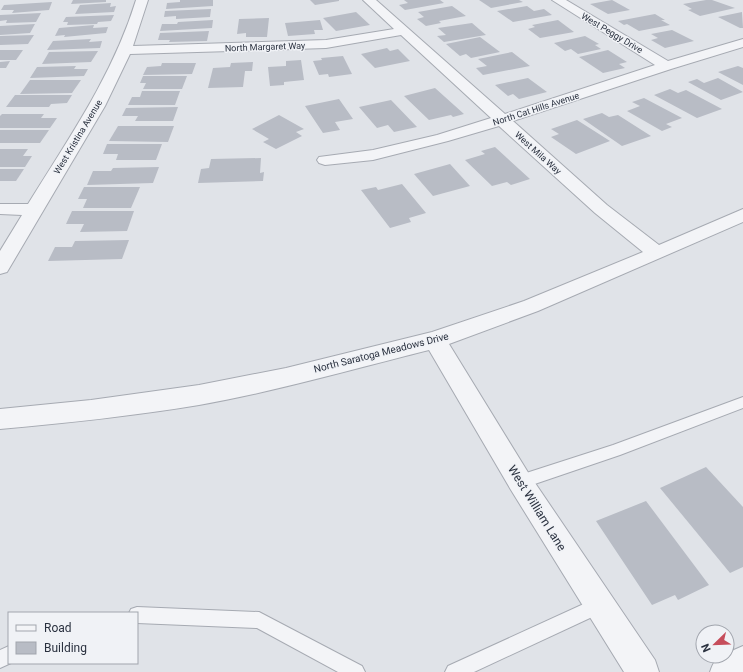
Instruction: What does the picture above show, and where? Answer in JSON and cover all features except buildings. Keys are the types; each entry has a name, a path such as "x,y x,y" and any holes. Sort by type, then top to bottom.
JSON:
{"street":[{"name":"West Kristina Avenue","path":"0,267 33,210 96,110 125,50 136,22 142,0"},
{"name":"West Mila Way","path":"369,0 602,209 657,253"},
{"name":"West Peggy Drive","path":"558,0 666,66"},
{"name":"North Margaret Way","path":"125,50 326,44 404,31"},
{"name":"North Cat Hills Avenue","path":"325,160 373,155 442,138 502,120 666,66 743,43"},
{"path":"0,209 33,210"},
{"name":"North Saratoga Meadows Drive","path":"0,419 92,410 199,395 286,377 435,340 531,306 743,215"},
{"name":"West William Lane","path":"435,340 520,482 643,672"},
{"path":"726,672 743,662"}],"lane":[{"path":"520,482 615,451 743,402"},
{"path":"454,672 599,605"},
{"path":"138,615 258,620 356,672"}]}
